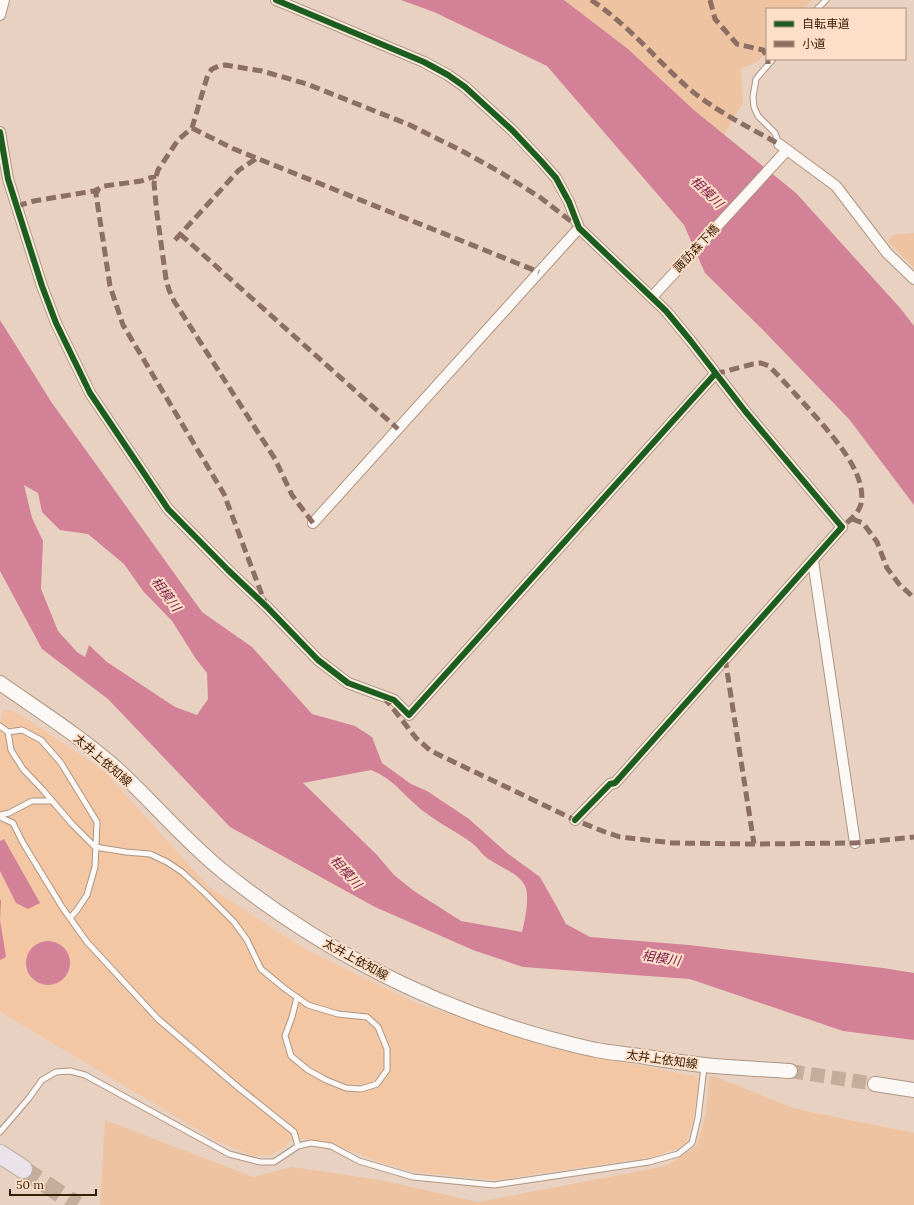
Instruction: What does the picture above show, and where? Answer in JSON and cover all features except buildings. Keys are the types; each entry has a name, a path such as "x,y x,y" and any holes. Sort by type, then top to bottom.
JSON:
{"highway":[{"path":"0,1154 23,1169"}],"main road":[{"name":"太井上依知線","path":"1,686 62,725 92,748 118,770 222,871 260,901 313,935 370,968 464,1010 512,1027 598,1050 704,1065 790,1071"},
{"path":"875,1084 914,1090"}],"street":[{"path":"0,15 4,0"},
{"path":"276,0 424,62 448,75 465,87 513,131 556,178 569,202 579,228 652,297 676,322 745,412 842,527 615,783 610,784 575,820"},
{"path":"0,132 8,179 42,286 56,323 90,393 168,509 318,660 348,683 394,700 409,715 715,374"},
{"path":"783,149 836,186 887,253 914,279"},
{"name":"諏訪森下橋","path":"652,297 783,149"},
{"path":"313,523 579,228"},
{"path":"813,560 855,843"}],"lane":[{"path":"818,8 826,0"},
{"path":"772,60 756,79 753,97 754,106 758,116 775,133 783,149"},
{"path":"0,726 8,732 22,730 41,740 61,763 97,822 95,867 87,895 70,918"},
{"path":"8,732 10,750 23,769 72,824 95,847 150,854 167,862 182,872 234,922 247,940 261,969 284,988 308,1005 338,1014 367,1017 378,1027 387,1049 387,1070 377,1084 361,1089 346,1088 326,1080 308,1070 291,1056 285,1036 292,1018 296,997"},
{"path":"0,816 32,801 52,801"},
{"path":"0,816 13,823 23,843 70,918 87,942 158,1019 239,1088 294,1132 298,1146"},
{"path":"0,1132 42,1080 56,1072 70,1071 86,1075 229,1154 260,1162 274,1162 298,1146 311,1143 331,1146 359,1161 413,1177 494,1185 649,1162 678,1154 692,1143 698,1118 704,1065"}],"shaded area":[{"path":"564,0 812,0 804,8 766,8 766,52 759,61 741,69 743,102 724,135 695,111 628,49"},
{"path":"914,233 914,268 888,242 893,235"},
{"path":"3,709 18,713 104,771 209,887 303,948 416,1003 550,1048 699,1077 693,1120 686,1143 678,1149 652,1157 495,1180 415,1172 379,1162 330,1143 307,1139 293,1139 283,1148 271,1155 254,1156 217,1141 9,1017 0,1011 0,723"},
{"path":"711,1075 796,1109 914,1133 914,1205 100,1205 105,1120 253,1177 292,1167 381,1180 478,1202 666,1166 697,1146 706,1113 709,1080"}],"water":[{"name":"相模川","path":"401,0 564,0 628,49 695,111 796,193 901,309 914,326 914,505 849,419 763,330 705,273 684,225 547,66 434,12"},
{"name":"相模川","path":"0,320 52,403 202,612 252,647 312,714 355,726 372,737 382,763 411,784 427,791 469,819 507,853 540,877 566,924 590,937 689,945 914,973 914,1040 843,1031 690,979 523,967 473,950 375,907 230,827 108,699 42,649 0,571","holes":["24,485 38,493 42,512 60,530 88,534 124,564 143,591 172,621 196,659 207,673 208,699 197,715 175,707 107,662 89,645 85,657 77,652 58,631 41,589 43,541 32,518","371,770 380,774 394,784 426,813 472,843 483,855 514,874 522,881 525,886 527,896 522,932 461,921 414,891 394,875 377,855 303,783"]},
{"path":"4,839 40,903 28,909 16,903 0,871 0,841"},
{"path":"0,899 1,901 0,920"},
{"path":"0,920 6,957 0,960"},
{"path":"48,941 60,945 66,951 70,963 66,975 60,981 48,985 36,981 30,975 26,963 30,951 36,945"}],"tunnel":[{"path":"790,1071 875,1084"},
{"path":"23,1169 77,1205"}],"marked path":[{"path":"591,0 617,19 674,75 696,94 731,117 779,144"},
{"path":"710,0 715,19 737,44 763,50 766,54"},
{"path":"313,523 292,495 275,459 174,301 166,279 154,183 158,170 178,140 192,128 208,74 212,69 225,65 262,71 307,84 410,125 500,172 541,198 577,226"},
{"path":"192,128 234,149 539,272"},
{"path":"175,240 239,170 257,158"},
{"path":"17,206 34,201 94,191 104,186 141,181 156,176"},
{"path":"99,188 96,194 110,286 123,325 224,494 265,603"},
{"path":"180,234 398,429"},
{"path":"715,374 753,364 761,363 769,366 836,440 853,466 862,492 860,508 842,527"},
{"path":"852,519 863,523 877,542 887,568 899,584 914,598"},
{"path":"725,658 754,844"},
{"path":"384,697 416,738 431,751 575,820 620,837 673,843 754,844 855,843 914,837"}],"cycle path":[{"path":"276,0 424,62 448,75 465,87 513,131 556,178 569,202 579,228 666,311 745,411 842,527 615,783 610,784 575,820"},
{"path":"0,132 8,179 42,286 56,323 90,393 168,509 318,660 348,683 394,700 409,715 715,374"}]}
